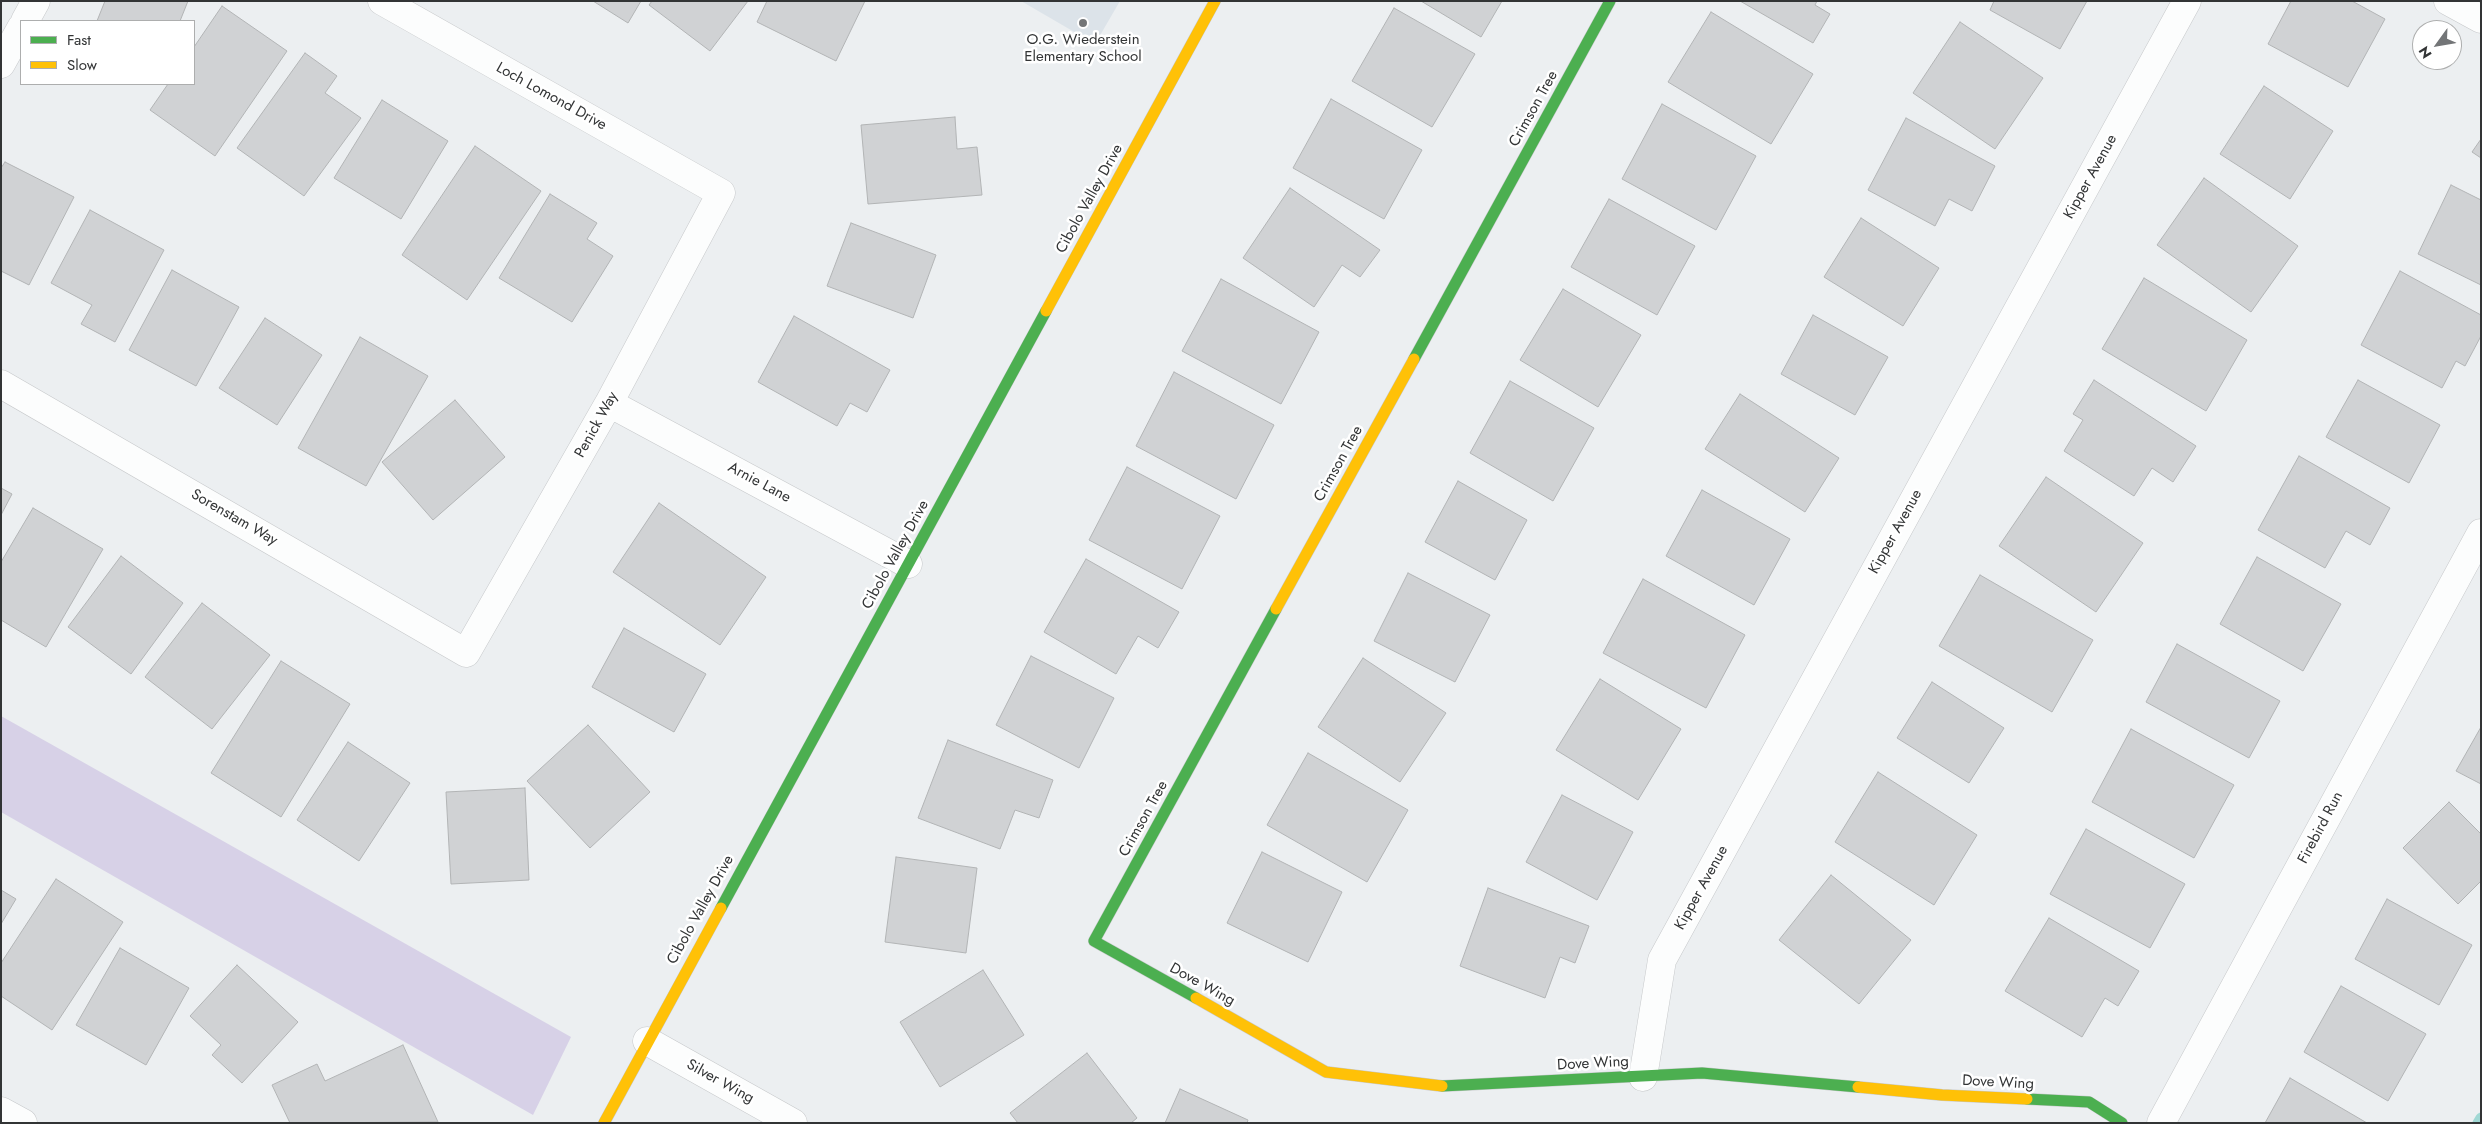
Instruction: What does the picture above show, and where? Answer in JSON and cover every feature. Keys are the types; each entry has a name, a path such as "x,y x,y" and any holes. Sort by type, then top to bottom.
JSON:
{"street":[{"path":"26,20 36,1"},
{"name":"Loch Lomond Drive","path":"382,1 721,193"},
{"name":"Cibolo Valley Drive","path":"604,1123 1215,1"},
{"name":"Crimson Tree","path":"1094,941 1610,1"},
{"name":"Kipper Avenue","path":"1643,1076 1662,960 2187,1"},
{"path":"2448,1 2481,19"},
{"path":"1,64 20,30"},
{"name":"Penick Way","path":"466,653 609,403 721,193"},
{"name":"Sorenstam Way","path":"1,384 466,653"},
{"name":"Arnie Lane","path":"609,403 908,564"},
{"name":"Firebird Run","path":"2161,1123 2481,533"},
{"name":"Dove Wing","path":"1094,941 1326,1072 1448,1087 1702,1073 1942,1095 2089,1102 2122,1123"},
{"name":"Silver Wing","path":"647,1041 793,1123"},
{"path":"1,1111 23,1123"}],"shaded area":[{"name":"O.G. Wiederstein Elementary School","path":"1021,1 1120,1 1095,44"},
{"path":"1,716 571,1037 533,1115 1,812"}],"building":[{"path":"105,1 188,1 180,20 97,20"},
{"path":"593,1 641,1 628,23"},
{"path":"652,1 748,1 710,51 649,5"},
{"path":"767,1 865,1 836,61 757,22"},
{"path":"1421,1 1502,1 1481,37"},
{"path":"1740,1 1817,1 1815,5 1830,14 1813,43"},
{"path":"1994,1 2087,1 2060,49 1990,10"},
{"path":"2291,1 2352,1 2385,19 2348,87 2268,44"},
{"path":"222,6 287,51 215,156 150,110 167,85 195,85 195,46"},
{"path":"1394,8 1475,54 1432,127 1352,81"},
{"path":"1711,12 1813,74 1771,144 1668,82"},
{"path":"1960,22 2043,78 1995,149 1913,93"},
{"path":"305,53 337,76 325,93 361,118 304,196 237,148"},
{"path":"2264,86 2333,131 2290,199 2220,154"},
{"path":"1331,99 1422,150 1384,219 1293,168"},
{"path":"382,100 448,141 401,219 334,178"},
{"path":"1662,104 1756,156 1716,230 1622,179"},
{"path":"955,117 957,149 977,147 982,195 868,204 861,125"},
{"path":"1906,118 1995,166 1972,211 1949,199 1935,226 1868,190"},
{"path":"2481,139 2481,158 2472,152"},
{"path":"475,146 541,191 467,300 402,255"},
{"path":"5,162 74,197 29,285 1,271 1,168"},
{"path":"2204,178 2298,246 2251,312 2157,245"},
{"path":"2451,185 2481,200 2481,285 2418,254"},
{"path":"1290,188 1380,250 1360,277 1342,265 1314,307 1243,258"},
{"path":"550,194 597,223 587,239 613,256 572,322 499,278"},
{"path":"1609,199 1695,246 1657,315 1571,267"},
{"path":"90,210 164,250 115,342 81,324 92,305 51,283"},
{"path":"1861,218 1939,268 1903,326 1824,277"},
{"path":"851,223 936,255 913,318 827,286"},
{"path":"172,270 239,307 196,386 129,350"},
{"path":"2400,271 2481,315 2481,336 2465,366 2456,361 2442,388 2361,345"},
{"path":"2144,278 2247,340 2206,411 2102,349"},
{"path":"1221,279 1319,332 1281,404 1182,351"},
{"path":"1563,289 1641,335 1598,407 1520,360"},
{"path":"1813,315 1888,357 1855,415 1781,374"},
{"path":"794,316 890,370 867,412 850,403 837,426 758,382"},
{"path":"265,318 322,355 277,425 219,388"},
{"path":"360,337 428,376 366,486 298,448"},
{"path":"1174,372 1274,425 1236,499 1136,446"},
{"path":"2094,380 2196,446 2173,482 2152,468 2134,496 2064,451 2083,420 2073,414"},
{"path":"2358,380 2440,425 2409,483 2326,437"},
{"path":"1510,381 1594,428 1553,501 1470,453"},
{"path":"1740,394 1839,458 1805,512 1705,449"},
{"path":"455,400 505,457 433,520 382,462"},
{"path":"2299,456 2390,508 2370,545 2346,531 2325,568 2258,530"},
{"path":"1127,467 1220,516 1182,589 1089,540"},
{"path":"2046,477 2143,543 2096,612 1999,546"},
{"path":"1458,481 1527,520 1495,580 1425,542"},
{"path":"1,488 12,494 1,515"},
{"path":"1702,490 1790,539 1754,605 1666,556"},
{"path":"659,503 766,577 720,645 613,572"},
{"path":"33,508 103,549 46,647 1,620 1,562"},
{"path":"121,556 183,603 131,674 68,627"},
{"path":"2257,557 2341,604 2303,671 2220,624"},
{"path":"1086,559 1179,612 1158,648 1138,636 1116,674 1044,632"},
{"path":"1408,573 1490,615 1455,682 1374,641"},
{"path":"1980,575 2093,640 2052,712 1939,646"},
{"path":"1643,579 1745,635 1706,708 1603,653"},
{"path":"202,603 270,655 212,729 145,677"},
{"path":"624,628 706,674 674,732 592,687"},
{"path":"2177,644 2280,701 2249,758 2146,702"},
{"path":"1031,656 1114,698 1079,768 996,725"},
{"path":"1363,658 1446,713 1400,782 1318,727"},
{"path":"281,661 350,704 281,817 211,773"},
{"path":"1600,679 1681,729 1638,800 1556,750"},
{"path":"1932,682 2004,728 1969,783 1897,738"},
{"path":"588,725 650,792 590,848 527,781"},
{"path":"2481,727 2481,784 2456,771"},
{"path":"2131,729 2234,785 2194,858 2092,802"},
{"path":"948,740 1053,780 1039,818 1015,810 1000,849 918,818"},
{"path":"348,742 410,783 359,861 297,820"},
{"path":"1308,753 1408,810 1367,882 1267,825"},
{"path":"1878,772 1977,835 1934,905 1835,842"},
{"path":"525,788 529,880 451,884 446,792"},
{"path":"1562,795 1633,832 1597,900 1526,862"},
{"path":"2449,802 2481,834 2481,881 2458,904 2403,848"},
{"path":"2086,829 2185,884 2150,948 2050,894"},
{"path":"1262,852 1342,892 1308,962 1227,923"},
{"path":"896,857 977,868 966,953 885,942"},
{"path":"1831,875 1911,940 1859,1004 1779,940"},
{"path":"56,879 123,922 52,1030 1,996 1,963"},
{"path":"1488,888 1589,926 1575,963 1560,957 1545,998 1460,966"},
{"path":"1,890 16,899 1,924"},
{"path":"2387,899 2472,945 2439,1005 2355,959"},
{"path":"2049,918 2139,971 2118,1006 2105,998 2082,1037 2005,991"},
{"path":"120,948 189,988 146,1065 76,1025"},
{"path":"237,965 298,1022 242,1083 212,1055 221,1045 190,1016"},
{"path":"983,970 1024,1035 940,1087 900,1022"},
{"path":"2341,986 2426,1034 2388,1101 2304,1052"},
{"path":"403,1045 438,1122 290,1123 272,1085 317,1064 325,1081"},
{"path":"1087,1053 1137,1118 1131,1123 1018,1123 1010,1113"},
{"path":"2290,1078 2367,1123 2265,1123"},
{"path":"1180,1089 1248,1120 1247,1123 1165,1123"}],"waterway":[{"path":"2478,1123 2481,1118"}],"traffic: fast":[{"path":"1414,359 1610,1"},
{"path":"721,908 1046,311"},
{"path":"1196,998 1094,941 1276,609"},
{"path":"1442,1086 1702,1073 1858,1087"},
{"path":"2027,1099 2089,1102 2122,1123"}],"traffic: slow":[{"path":"1046,311 1215,1"},
{"path":"1276,609 1414,359"},
{"path":"604,1123 721,908"},
{"path":"1196,998 1326,1072 1442,1086"},
{"path":"1858,1087 1942,1095 2027,1099"}],"place":[{"name":"O.G. Wiederstein Elementary School","path":"1083,23"}]}
